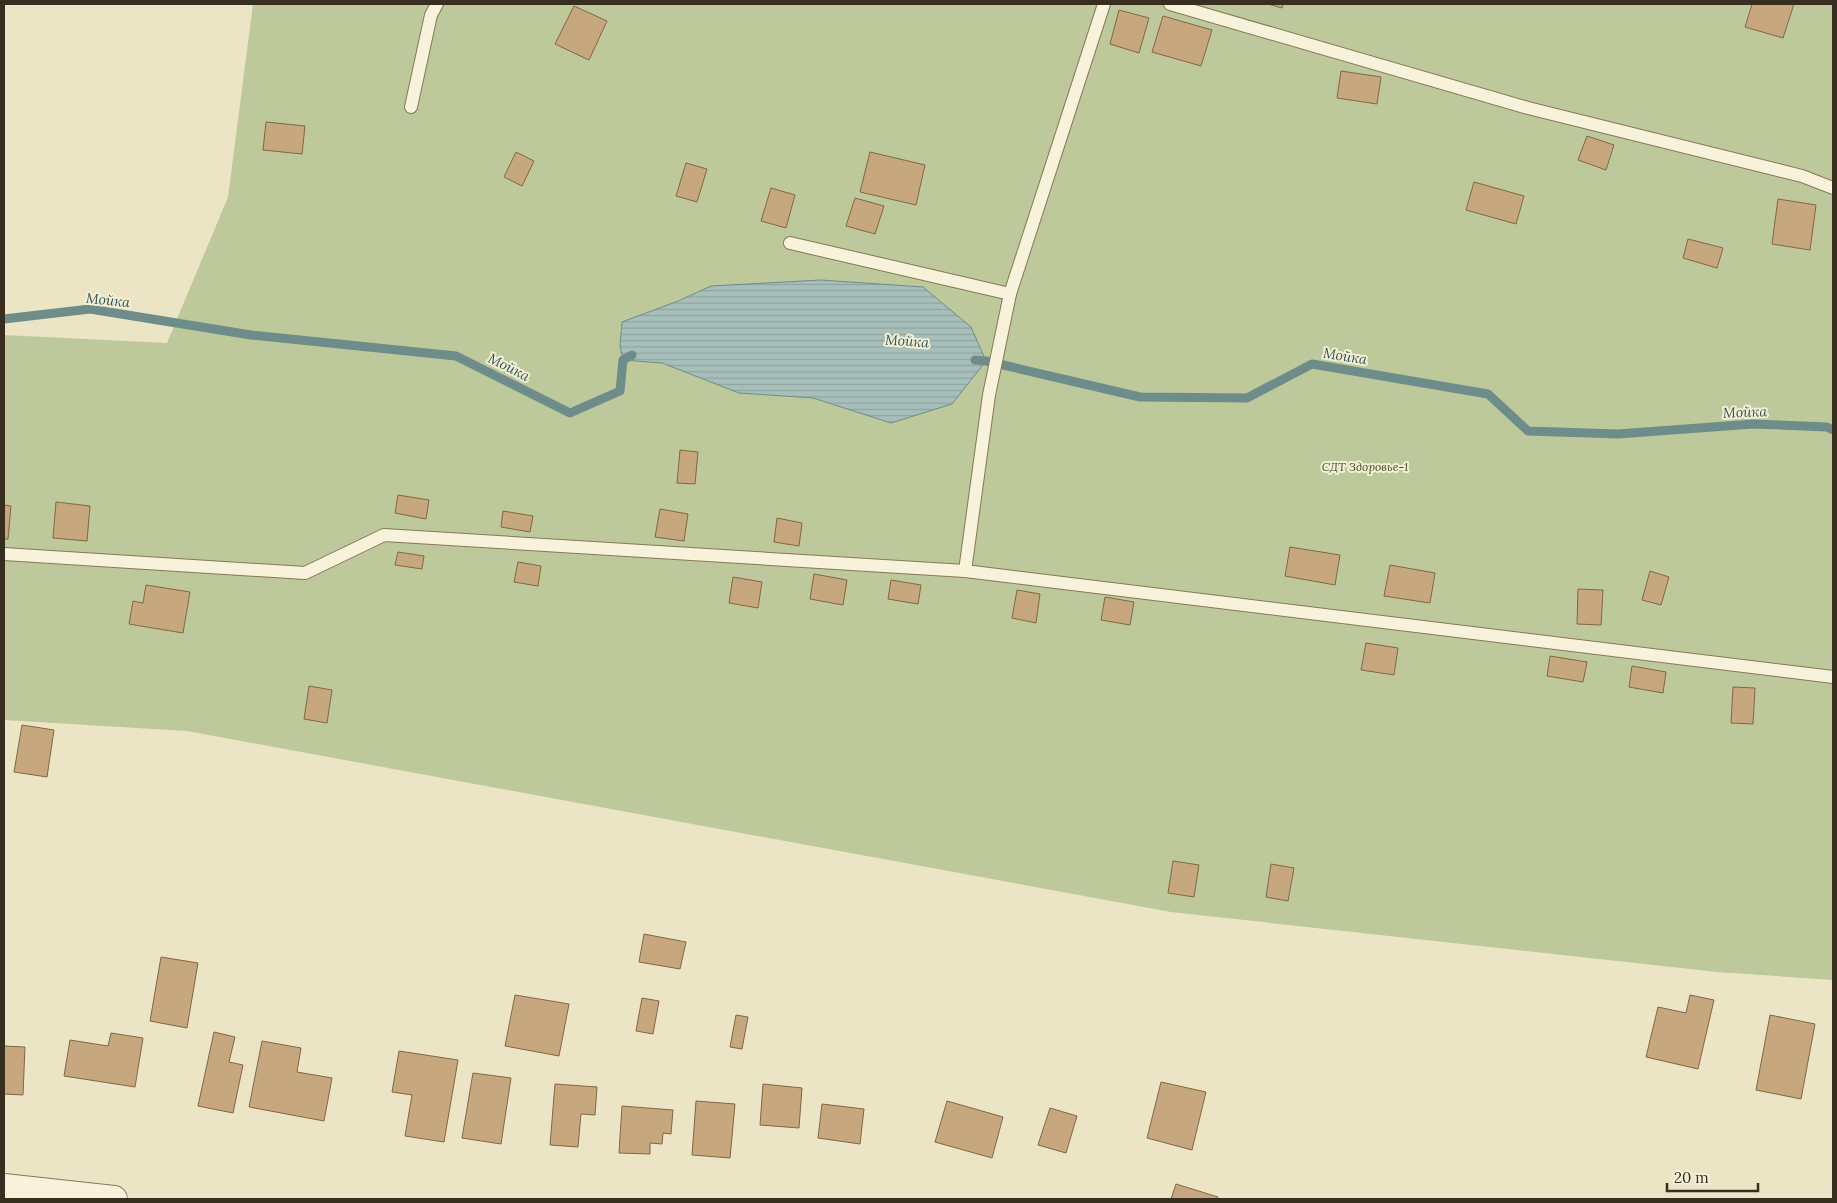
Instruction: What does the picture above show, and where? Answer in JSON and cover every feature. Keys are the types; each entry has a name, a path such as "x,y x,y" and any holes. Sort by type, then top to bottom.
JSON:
{"street":[{"path":"4,1187 41,1195 114,1199"}],"lane":[{"path":"411,107 431,15 437,4"},
{"path":"965,571 989,395 1010,294 1104,4"},
{"path":"1170,4 1528,108 1802,176 1833,188"},
{"path":"790,242 1010,294"},
{"path":"4,554 305,574 384,535 965,571 1833,677"}],"green space":[{"name":"СДТ Здоровье-1","path":"253,4 1833,4 1833,980 1717,972 1171,912 187,731 4,720 4,335 167,343 228,197"}],"water":[{"path":"821,280 923,287 971,327 986,361 952,404 891,423 813,398 739,393 662,363 623,360 620,346 622,322 678,301 711,286"}],"building":[{"path":"1268,4 1283,4 1282,8"},
{"path":"1752,4 1794,4 1783,38 1745,27"},
{"path":"574,6 607,21 589,60 555,44"},
{"path":"1119,10 1149,18 1139,53 1110,44"},
{"path":"1163,16 1212,30 1201,66 1152,52"},
{"path":"1341,71 1381,77 1377,104 1337,98"},
{"path":"266,122 305,126 302,154 263,150"},
{"path":"1587,136 1614,145 1606,170 1578,160"},
{"path":"516,152 534,161 522,186 504,177"},
{"path":"870,152 925,165 916,205 860,192"},
{"path":"686,163 707,169 697,202 676,196"},
{"path":"1474,182 1524,196 1516,224 1466,210"},
{"path":"771,188 795,195 786,228 761,221"},
{"path":"855,198 884,206 875,234 846,226"},
{"path":"1778,199 1816,205 1810,250 1772,244"},
{"path":"1688,239 1723,248 1717,268 1683,258"},
{"path":"680,450 698,452 695,484 677,483"},
{"path":"398,495 429,500 426,519 395,513"},
{"path":"56,502 90,506 87,541 53,538"},
{"path":"4,505 11,506 8,539 4,539"},
{"path":"660,509 688,514 684,541 655,537"},
{"path":"503,511 533,516 530,532 501,527"},
{"path":"777,518 802,523 799,546 774,542"},
{"path":"1290,547 1340,555 1335,585 1285,576"},
{"path":"398,552 424,556 422,569 395,565"},
{"path":"518,562 541,566 538,586 514,582"},
{"path":"1390,565 1435,573 1430,603 1384,596"},
{"path":"1650,571 1669,577 1661,605 1642,600"},
{"path":"814,574 847,580 843,605 810,599"},
{"path":"733,577 762,582 758,608 729,603"},
{"path":"891,580 921,585 918,604 888,599"},
{"path":"146,585 190,592 183,633 129,624 133,601 143,603"},
{"path":"1578,589 1603,590 1601,625 1577,624"},
{"path":"1017,590 1040,594 1036,623 1012,618"},
{"path":"1105,597 1134,602 1130,625 1101,620"},
{"path":"1366,643 1398,648 1394,675 1361,670"},
{"path":"1550,656 1587,662 1583,682 1547,676"},
{"path":"1632,666 1666,672 1663,693 1629,687"},
{"path":"309,686 332,690 327,723 304,719"},
{"path":"1733,687 1755,688 1753,724 1731,723"},
{"path":"22,725 54,730 47,777 14,772"},
{"path":"1173,861 1199,865 1194,897 1168,893"},
{"path":"1271,864 1294,868 1288,901 1266,897"},
{"path":"644,934 686,942 680,969 639,962"},
{"path":"161,957 198,963 187,1028 150,1021"},
{"path":"515,995 569,1004 559,1056 505,1046"},
{"path":"1690,995 1714,1000 1698,1069 1646,1057 1658,1007 1686,1013"},
{"path":"642,998 659,1001 653,1034 636,1031"},
{"path":"736,1015 748,1017 742,1049 730,1047"},
{"path":"1770,1015 1815,1024 1801,1099 1756,1090"},
{"path":"214,1032 235,1037 229,1062 243,1065 233,1113 198,1106"},
{"path":"111,1033 143,1038 135,1087 64,1076 70,1040 108,1046"},
{"path":"262,1041 301,1048 297,1072 332,1078 324,1121 249,1107"},
{"path":"4,1046 25,1047 23,1095 4,1094"},
{"path":"399,1051 458,1060 444,1142 405,1136 412,1095 392,1092"},
{"path":"473,1073 511,1078 501,1144 462,1138"},
{"path":"1161,1082 1206,1092 1192,1150 1147,1138"},
{"path":"555,1084 597,1087 595,1115 581,1114 578,1147 550,1145"},
{"path":"763,1084 802,1088 799,1128 760,1125"},
{"path":"696,1101 735,1104 730,1158 692,1155"},
{"path":"947,1101 1003,1117 992,1158 935,1142"},
{"path":"822,1104 864,1109 860,1144 818,1138"},
{"path":"622,1106 673,1110 671,1134 663,1133 662,1144 650,1143 650,1154 619,1153"},
{"path":"1050,1108 1077,1116 1066,1153 1038,1145"},
{"path":"1176,1184 1218,1197 1217,1199 1171,1199"}],"waterway":[{"name":"Мойка","path":"4,319 90,309 251,335 456,356 570,413 620,391 623,360 632,355"},
{"name":"Мойка","path":"975,360 1140,397 1247,398 1312,364 1488,394 1528,431 1618,434 1753,424 1827,427 1833,430"}]}
